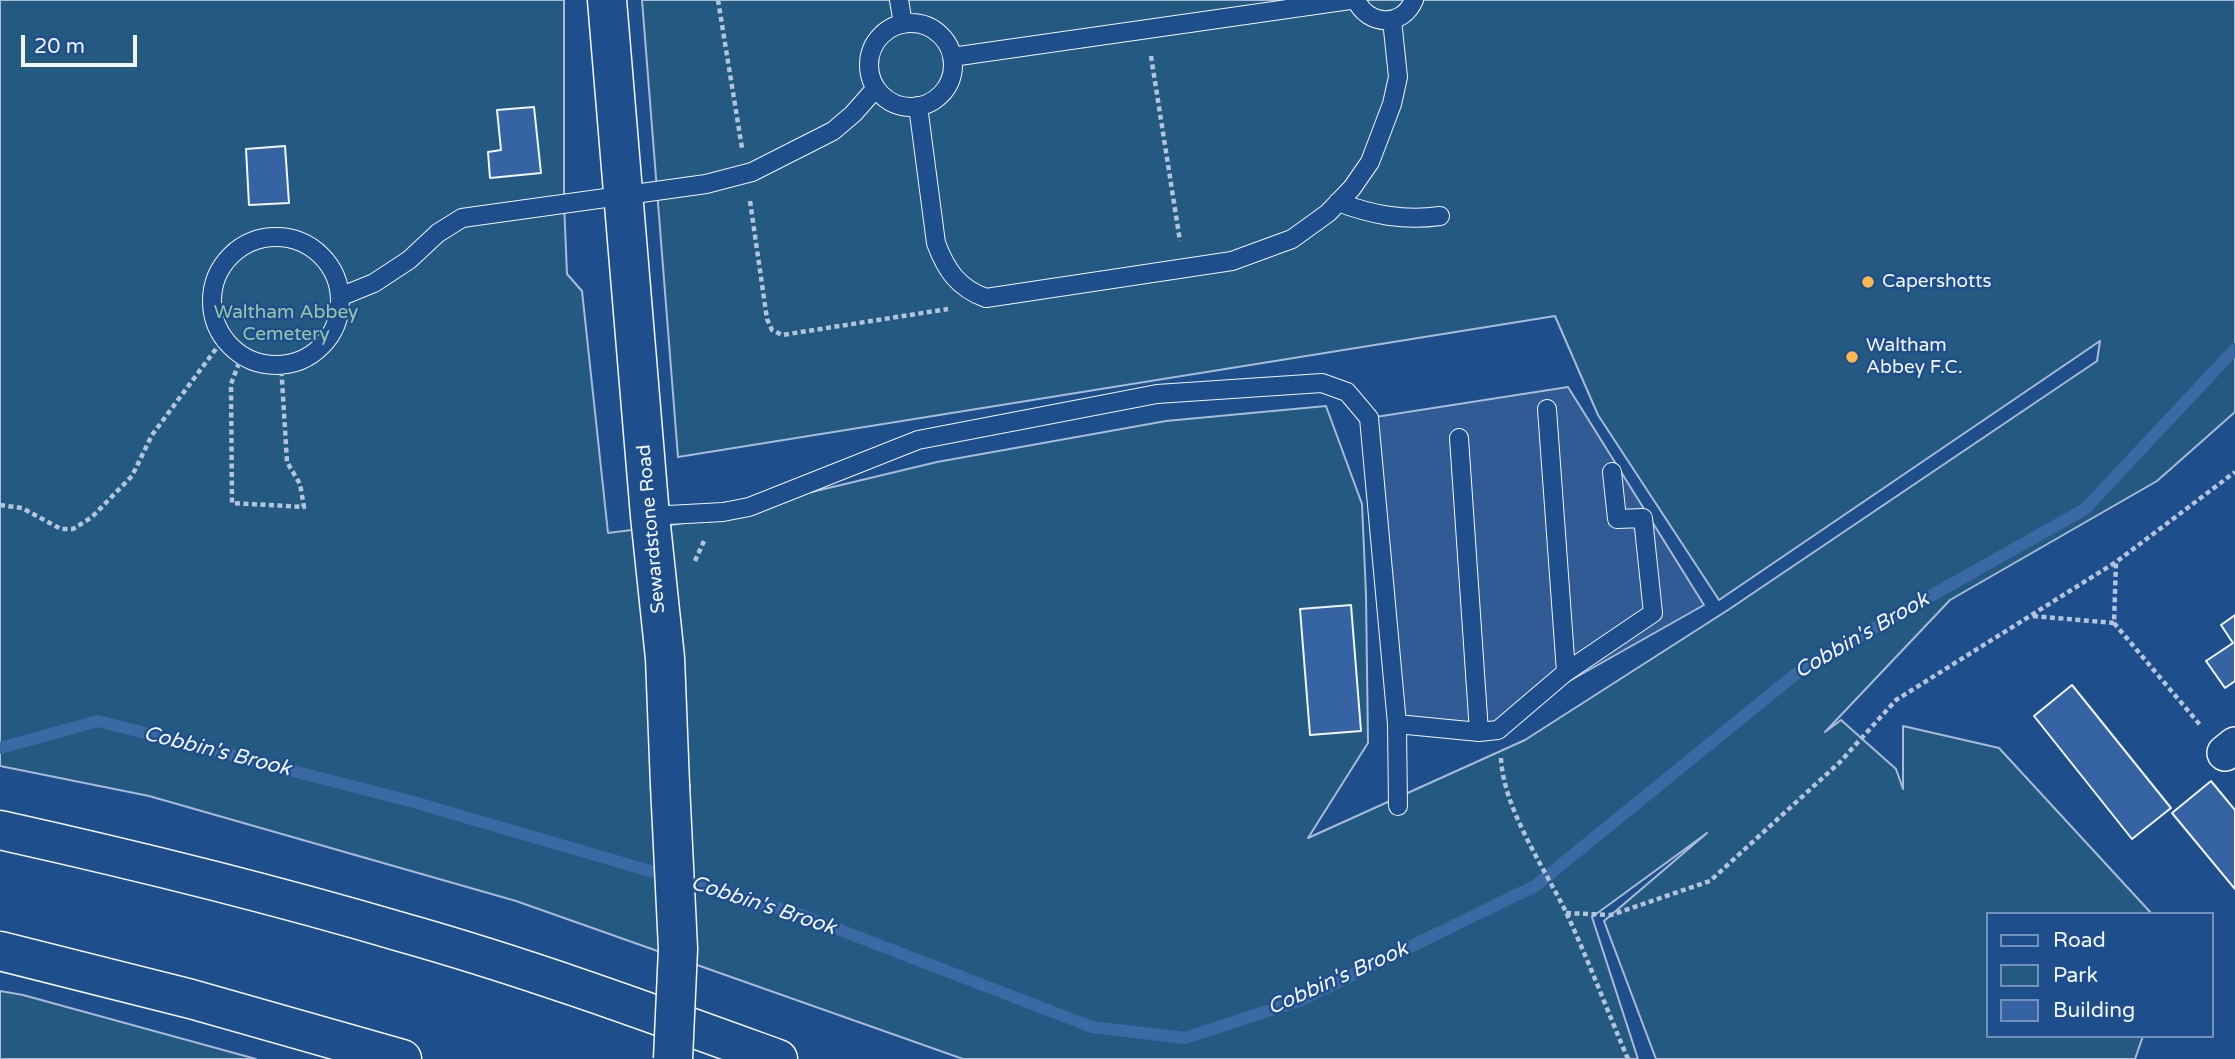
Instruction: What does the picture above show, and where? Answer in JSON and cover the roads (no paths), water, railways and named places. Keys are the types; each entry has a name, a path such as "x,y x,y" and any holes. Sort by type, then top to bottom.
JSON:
{"main road":[{"name":"Sewardstone Road","path":"607,0 650,516 665,658 678,949 673,1059"},
{"path":"0,830 245,888 403,932 556,981 778,1059"},
{"path":"0,951 191,999 402,1059"}],"lane":[{"path":"899,0 903,24"},
{"path":"952,57 1350,0"},
{"path":"1356,0 1360,9 1377,20 1392,20 1407,12 1414,0"},
{"path":"918,106 936,243 943,264 955,281 972,293 986,298 1232,261 1292,239 1328,213 1370,162 1392,104 1398,78 1392,20"},
{"path":"903,24 927,26 939,33 952,57 953,70 949,83 941,94 918,106 904,106 892,102 876,88 869,68 870,54 876,41 886,31 903,24"},
{"path":"340,290 340,310 335,329 323,345 307,357 289,364 269,365 242,355 224,338 213,316 212,295 216,275 228,258 244,245 263,238 283,237 303,243 320,254 333,270 340,290 347,294 374,283 409,260 438,233 462,218 706,184 746,174 833,131 853,114 876,88"},
{"path":"1338,202 1383,216 1417,219 1440,216"},
{"path":"650,516 723,513 749,507 918,440 1157,394 1322,383 1347,392 1370,418 1397,724 1398,806"},
{"path":"1547,409 1566,672"},
{"path":"1459,438 1479,732"},
{"path":"1397,724 1479,732 1498,730 1566,672 1653,613 1643,518 1617,519 1612,472"}],"waterway":[{"name":"Cobbin's Brook","path":"0,748 98,721 410,801 801,915 1092,1027 1185,1038 1301,1000 1535,886 1803,668 2085,509 2235,349"}],"place":[{"name":"Capershotts","path":"1868,282"},
{"name":"Waltham Abbey F.C.","path":"1852,357"}],"park label":[{"name":"Waltham Abbey Cemetery","path":"286,324"}]}
